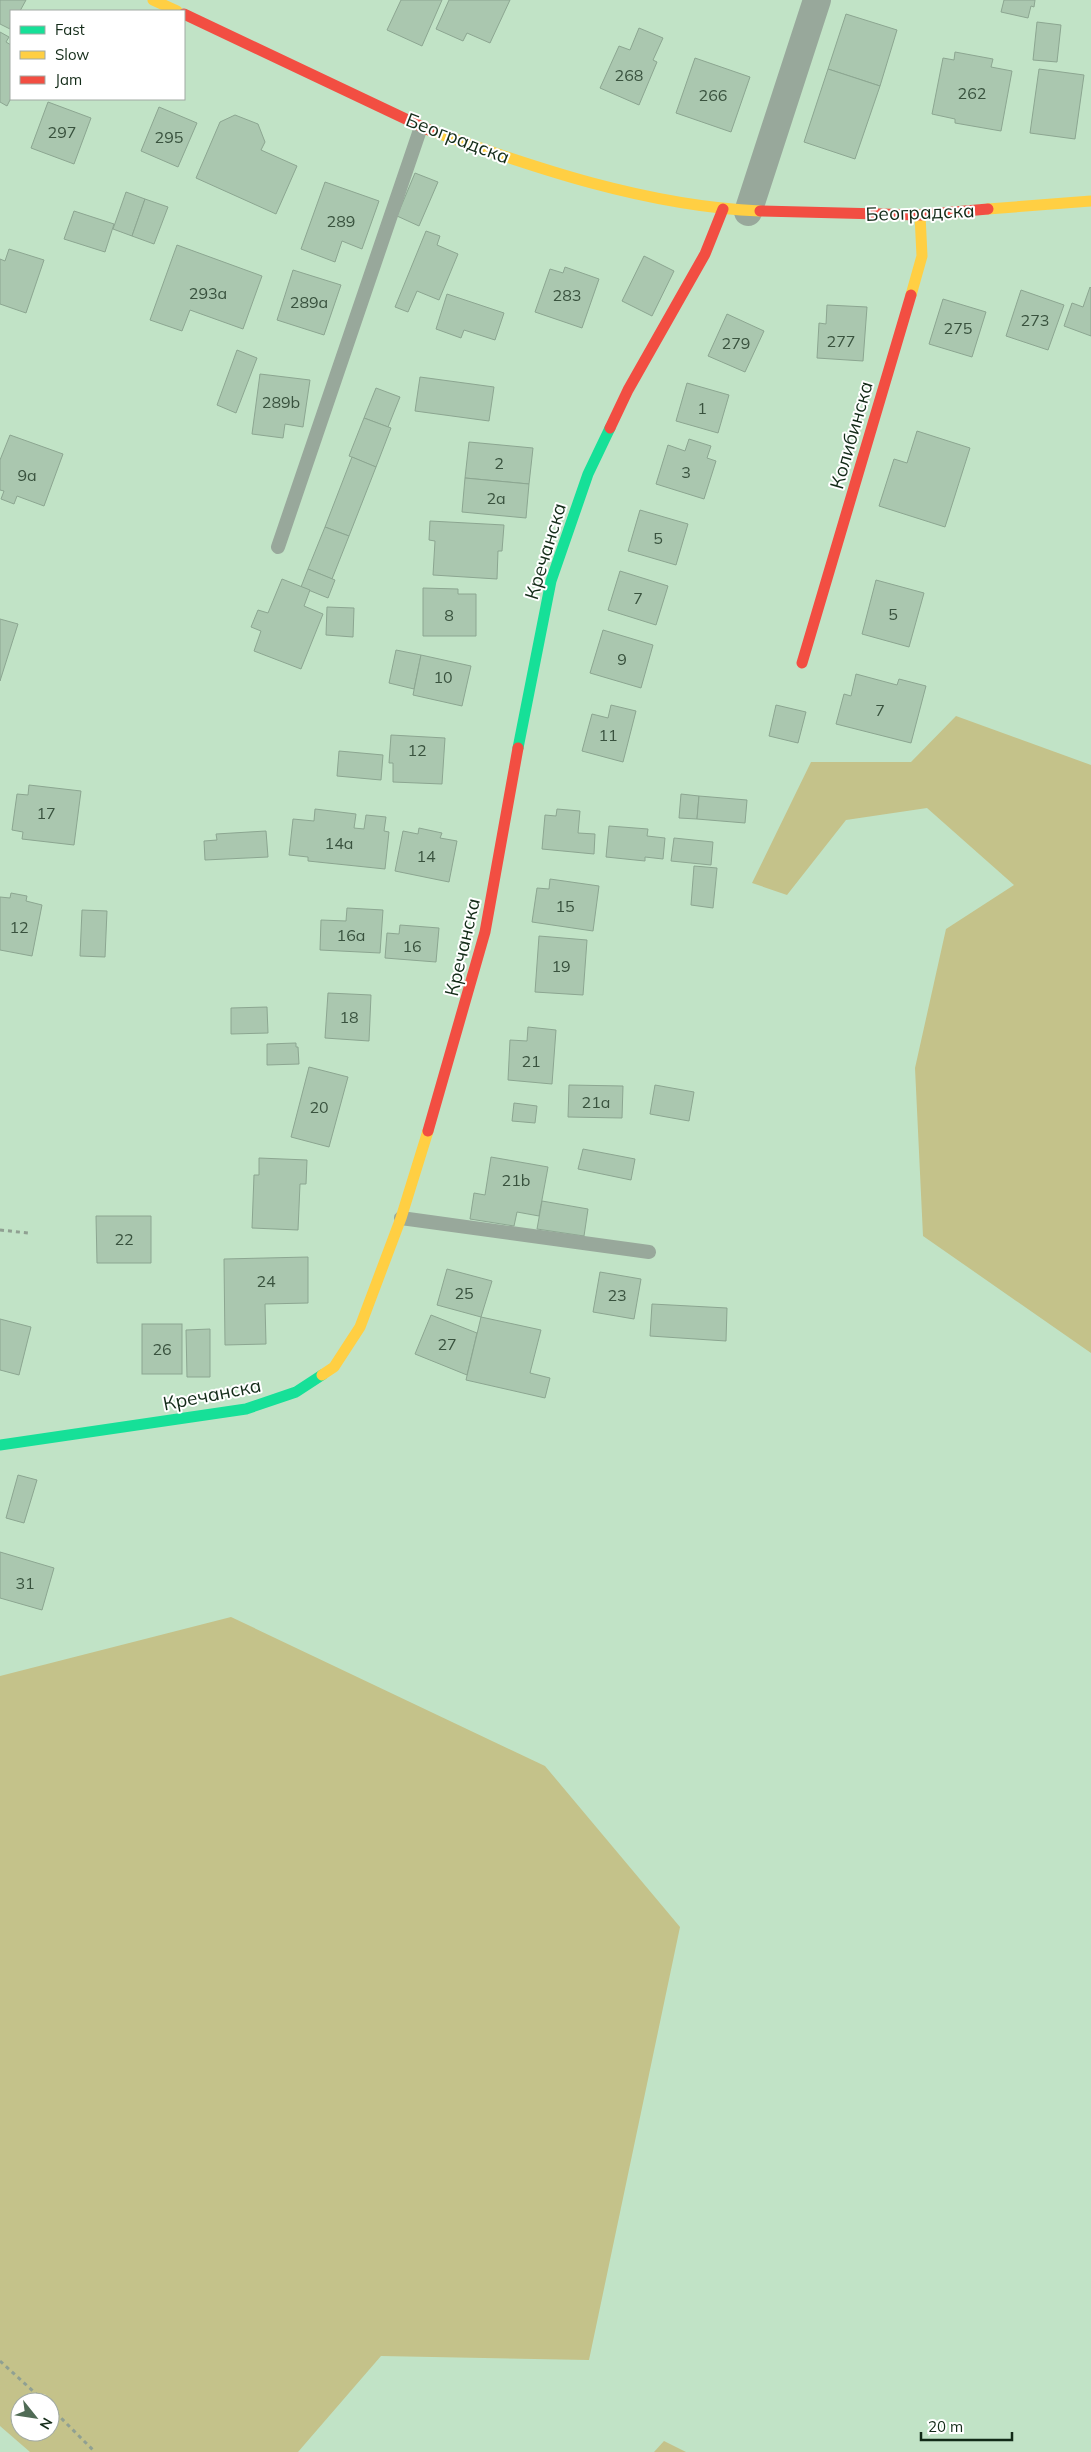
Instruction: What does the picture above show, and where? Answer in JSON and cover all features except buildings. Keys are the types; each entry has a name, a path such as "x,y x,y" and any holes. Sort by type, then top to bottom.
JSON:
{"street":[{"path":"153,0 175,10"},
{"path":"736,210 817,0"},
{"name":"Београдска","path":"185,14 421,127 535,168 622,190 736,210 920,215 1091,201"},
{"name":"Кречанска","path":"0,1445 246,1409 296,1392 334,1367 360,1327 401,1218 465,1008 485,932 531,675 551,581 588,474 628,390 705,254 736,210"},
{"name":"Колибинска","path":"802,663 922,256 920,215"}],"lane":[{"path":"278,547 421,127"},
{"path":"401,1218 649,1252"}],"path":[{"path":"0,1230 28,1233"},
{"path":"0,2361 33,2392"},
{"path":"60,2417 95,2452"}],"shaded area":[{"path":"956,716 1091,765 1091,1353 923,1236 915,1068 946,929 1014,885 927,808 846,820 787,895 752,883 811,762 911,762"},
{"path":"231,1617 545,1766 680,1927 589,2360 381,2356 298,2452 30,2452 18,2442 60,2442 60,2392 10,2392 10,2435 0,2426 0,1676"},
{"path":"664,2441 686,2452 654,2452"}],"traffic: fast":[{"path":"518,748 551,581 588,474 610,428"},
{"path":"0,1445 246,1409 296,1392 322,1375"}],"traffic: slow":[{"path":"153,0 175,10"},
{"path":"429,130 509,158 592,183 675,202 717,208 760,211"},
{"path":"988,209 1091,201"},
{"path":"911,295 922,256 920,215"},
{"path":"322,1375 334,1367 360,1327 401,1218 428,1131"}],"traffic: jam":[{"path":"185,14 429,130"},
{"path":"610,428 628,390 705,254 723,209"},
{"path":"760,211 920,215 988,209"},
{"path":"802,663 911,295"},
{"path":"428,1131 485,932 518,748"}]}
